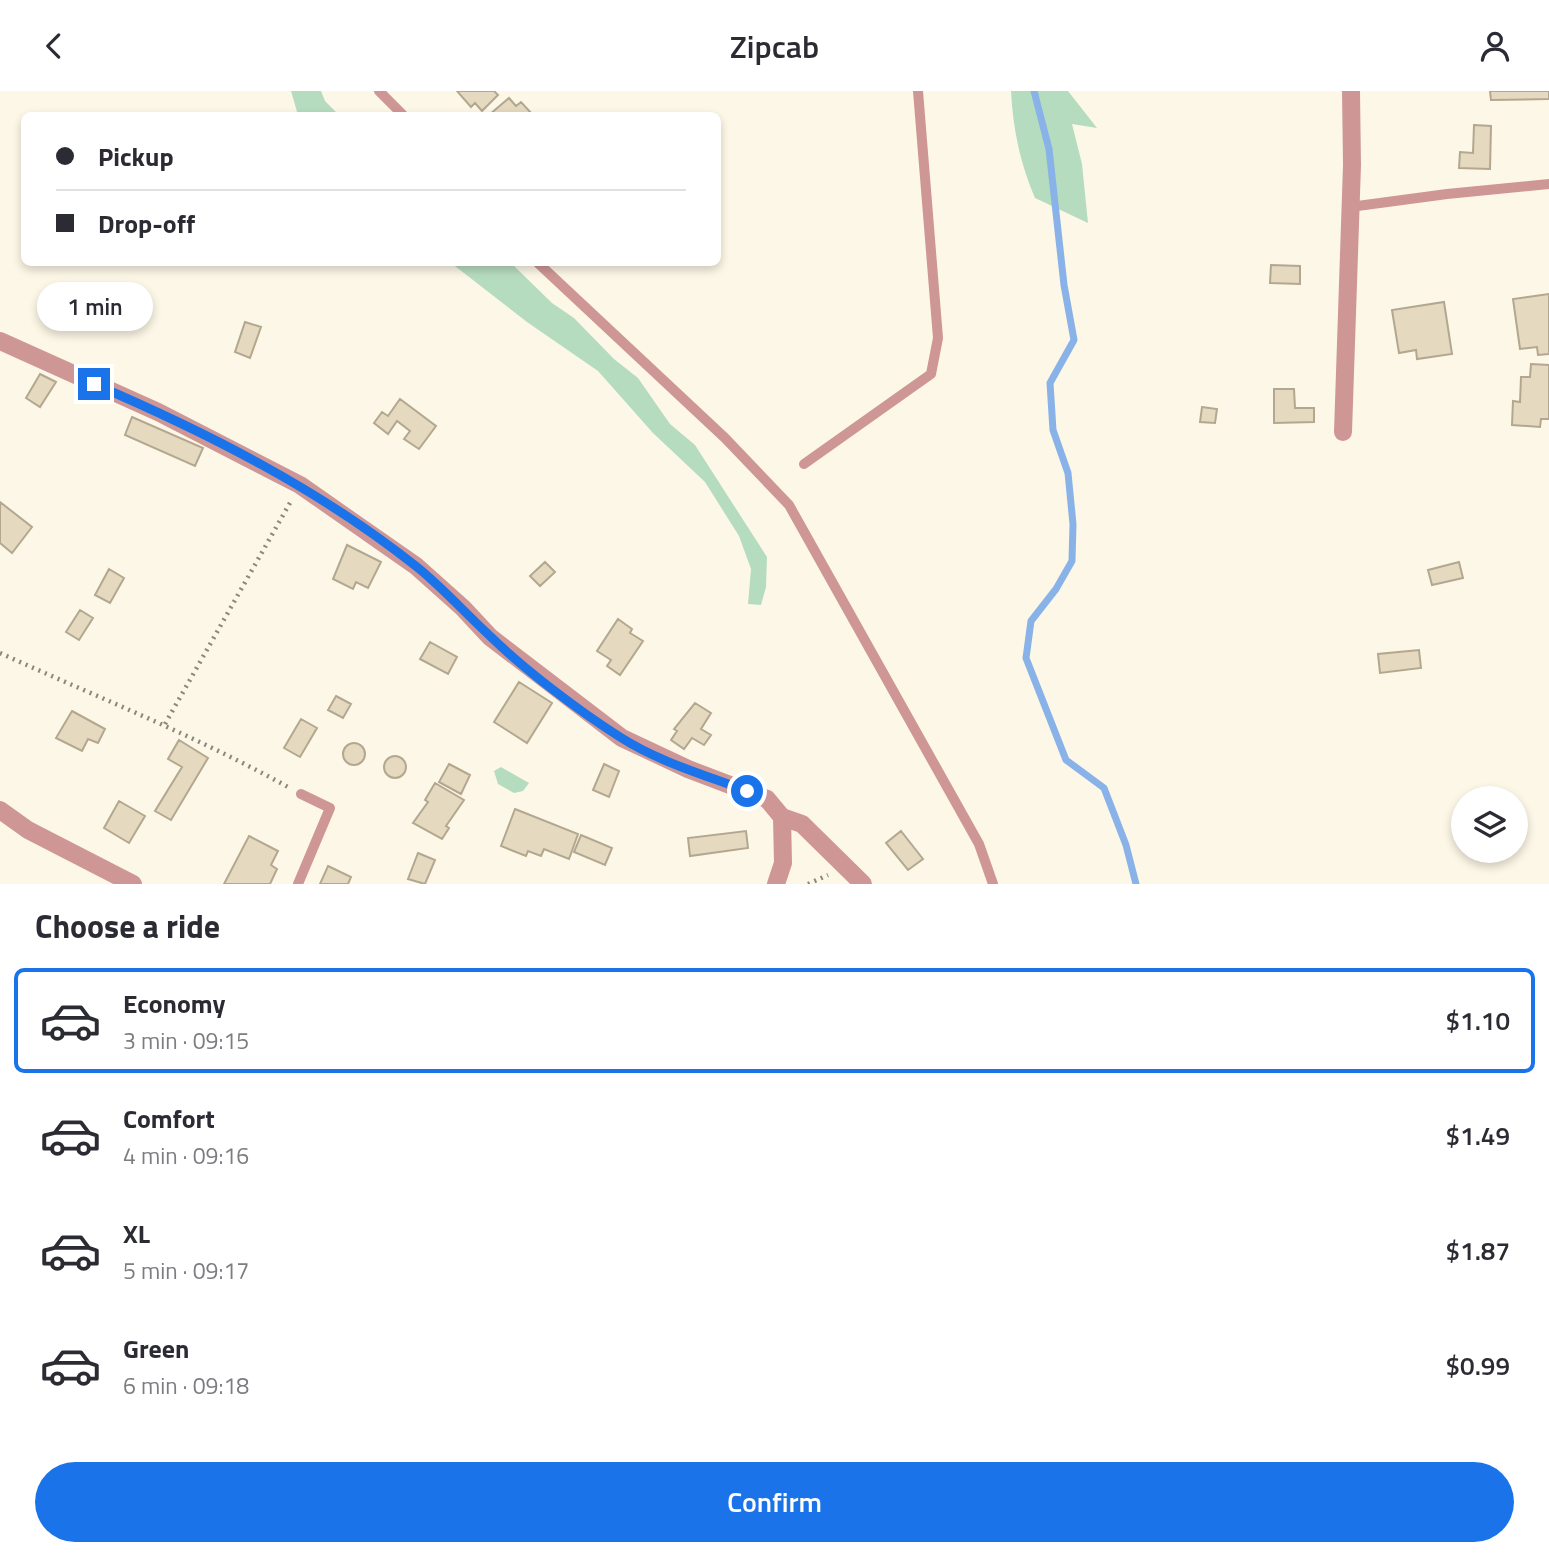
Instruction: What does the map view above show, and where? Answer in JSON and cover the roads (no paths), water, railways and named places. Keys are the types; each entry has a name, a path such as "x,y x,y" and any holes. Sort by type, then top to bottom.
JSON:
{"street":[{"path":"1343,432 1352,91"},
{"path":"0,341 158,412 300,485 416,566 463,608 490,637 622,738 688,769 767,799 782,817 802,824 863,884"},
{"path":"0,810 28,830 133,884"},
{"path":"776,884 783,863 782,817"}],"lane":[{"path":"379,91 400,112"},
{"path":"804,464 931,373 938,338 919,91"},
{"path":"1350,208 1447,194 1549,184"},
{"path":"541,266 725,438 789,505 979,844 993,884"},
{"path":"298,884 330,808 301,794"}],"waterway":[{"path":"1034,91 1049,149 1064,285 1074,340 1050,383 1053,430 1068,473 1073,524 1072,561 1056,589 1031,621 1026,658 1066,760 1104,788 1126,845 1136,884"}]}
